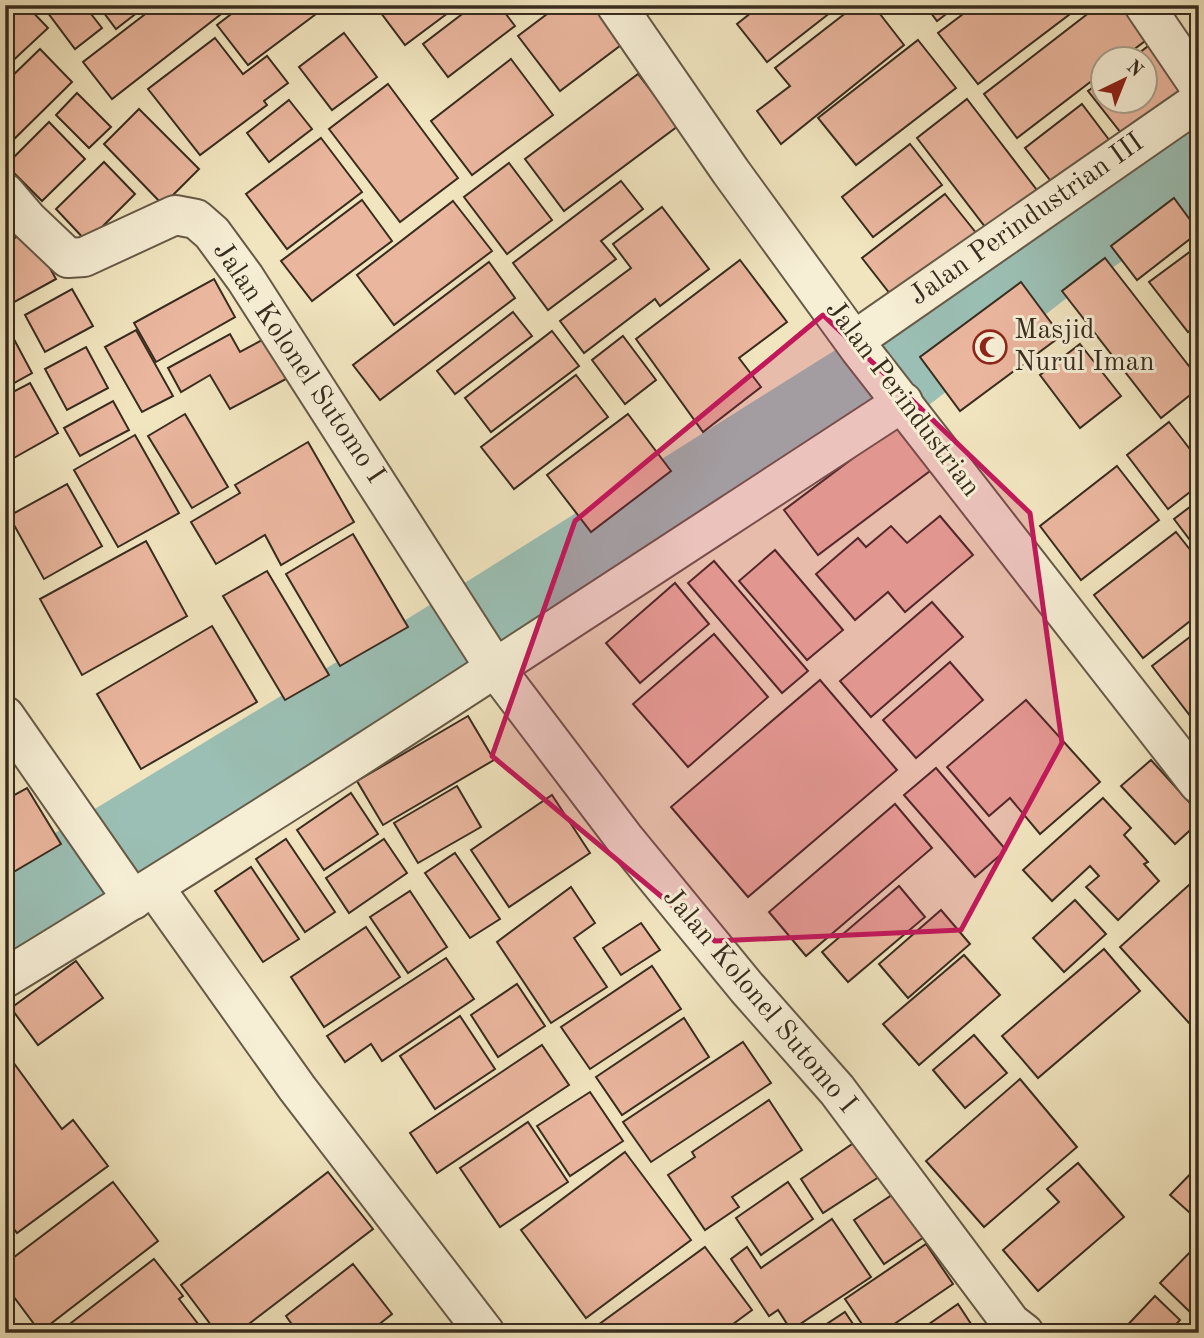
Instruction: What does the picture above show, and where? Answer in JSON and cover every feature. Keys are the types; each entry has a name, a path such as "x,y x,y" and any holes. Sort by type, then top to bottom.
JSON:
{"street":[{"name":"Jalan Perindustrian","path":"616,5 731,172 857,344 1199,785"},
{"path":"1144,5 1199,86"},
{"name":"Jalan Perindustrian III","path":"857,344 1199,101"},
{"name":"Jalan Kolonel Sutomo I","path":"5,193 28,220 68,258 84,257 175,215 195,219 212,233 245,278 488,657 624,838 747,988 837,1090 1011,1323 1024,1333"},
{"path":"5,978 134,888 488,657 898,396"},
{"path":"5,716 87,833 297,1088 485,1333"}],"highlighted area":[{"path":"823,315 1030,513 1062,743 961,930 715,941 492,756 575,521"}],"building":[{"path":"5,5 26,5 48,28 5,68"},
{"path":"42,5 84,5 102,28 75,49"},
{"path":"98,5 147,5 116,29"},
{"path":"157,5 221,5 225,11 112,99 83,62"},
{"path":"243,5 328,5 248,65 217,25"},
{"path":"375,5 455,5 456,7 405,45"},
{"path":"474,5 499,5 515,26 448,77 423,44"},
{"path":"559,5 610,5 633,36 560,91 518,36"},
{"path":"761,5 840,5 767,62 737,24"},
{"path":"856,5 873,5 904,45 781,144 757,111 790,86 775,68"},
{"path":"925,5 958,5 937,21"},
{"path":"975,5 1069,5 1074,11 978,84 938,33"},
{"path":"1099,5 1123,5 1149,38 1138,46 1088,46 1088,84 1017,138 984,94"},
{"path":"344,33 377,77 332,110 299,67"},
{"path":"215,38 243,74 267,56 288,83 264,101 267,105 200,155 148,89"},
{"path":"918,40 956,88 856,165 818,118"},
{"path":"1156,40 1192,86 1158,112 1158,46 1148,46"},
{"path":"40,49 72,82 5,148 5,83"},
{"path":"511,59 553,115 472,175 431,121"},
{"path":"638,74 678,126 564,211 525,159"},
{"path":"388,84 458,178 400,222 329,129"},
{"path":"77,93 111,127 89,148 56,115"},
{"path":"967,99 1040,194 989,232 917,138"},
{"path":"289,100 312,129 269,162 247,133"},
{"path":"1082,104 1088,116 1091,116 1113,145 1057,189 1025,148"},
{"path":"139,109 199,169 163,205 104,144"},
{"path":"1108,116 1153,116 1125,138"},
{"path":"49,122 85,159 42,201 6,165"},
{"path":"321,138 362,192 287,249 246,194"},
{"path":"910,144 942,185 873,237 842,197"},
{"path":"104,162 135,194 87,242 56,209"},
{"path":"509,163 552,220 507,254 464,197"},
{"path":"621,181 643,209 601,241 616,259 548,310 513,263"},
{"path":"945,194 981,239 898,304 862,258"},
{"path":"1174,198 1199,232 1137,280 1111,246"},
{"path":"362,200 392,241 312,301 281,261"},
{"path":"453,201 492,251 394,325 357,275"},
{"path":"662,207 709,269 660,306 655,299 584,353 560,321 631,268 613,244"},
{"path":"29,230 56,279 9,305 5,298 5,243"},
{"path":"1199,245 1199,324 1188,332 1149,282"},
{"path":"1105,258 1199,379 1199,388 1161,418 1062,291"},
{"path":"740,260 787,322 739,358 761,387 703,432 636,339"},
{"path":"489,262 515,298 380,400 353,365"},
{"path":"214,279 235,317 156,362 134,323"},
{"name":"Masjid Nurul Iman","path":"1021,282 1061,336 960,411 920,357"},
{"path":"72,289 93,326 45,352 25,315"},
{"path":"513,312 532,336 455,394 437,371"},
{"path":"8,328 32,373 5,388 5,330"},
{"path":"136,330 173,396 142,412 105,347"},
{"path":"552,331 579,366 491,432 465,398"},
{"path":"275,333 297,373 230,409 210,375 181,392 168,368 230,334 240,352"},
{"path":"623,336 656,380 625,404 592,360"},
{"path":"1080,344 1121,396 1080,428 1040,375"},
{"path":"86,347 108,388 67,410 45,369"},
{"path":"576,375 608,417 514,489 481,447"},
{"path":"30,383 58,433 12,459 5,446 5,396"},
{"path":"113,401 129,430 80,456 64,428"},
{"path":"185,414 228,487 192,508 148,436"},
{"path":"628,414 671,471 591,532 547,475"},
{"path":"1169,422 1199,461 1199,485 1168,509 1127,455"},
{"path":"900,423 934,468 818,555 784,510"},
{"path":"135,435 179,513 118,547 74,470"},
{"path":"308,442 354,522 281,565 265,535 216,564 191,522 240,493 235,485"},
{"path":"1117,466 1159,520 1081,580 1040,526"},
{"path":"67,484 102,546 44,579 9,516"},
{"path":"5,493 14,508 5,513"},
{"path":"1199,500 1199,552 1174,519"},
{"path":"940,516 973,555 905,612 888,592 855,620 816,574 858,538 866,547 891,526 907,543"},
{"path":"1176,532 1199,561 1199,614 1143,658 1094,595"},
{"path":"353,534 408,627 340,666 286,574"},
{"path":"146,541 187,616 82,675 40,599"},
{"path":"775,550 843,630 807,660 739,581"},
{"path":"714,561 808,671 782,693 688,583"},
{"path":"267,571 329,675 285,700 223,596"},
{"path":"675,583 709,624 640,683 606,643"},
{"path":"932,602 963,637 871,717 840,681"},
{"path":"212,626 257,702 141,769 97,694"},
{"path":"1199,630 1199,711 1191,717 1152,666"},
{"path":"714,634 768,697 688,767 633,704"},
{"path":"950,662 983,700 916,758 883,720"},
{"path":"820,680 897,770 748,897 671,807"},
{"path":"1026,700 1100,782 1040,834 1010,798 989,816 947,767"},
{"path":"468,716 494,760 383,825 357,781"},
{"path":"1151,760 1199,813 1199,822 1175,844 1121,786"},
{"path":"936,768 1006,850 975,877 904,795"},
{"path":"457,786 481,827 418,863 394,823"},
{"path":"27,788 61,844 5,877 5,800"},
{"path":"351,793 378,834 324,870 297,830"},
{"path":"552,795 590,853 509,907 471,850"},
{"path":"1103,798 1131,828 1124,835 1148,862 1144,864 1159,881 1118,920 1086,887 1099,876 1090,866 1052,901 1023,870"},
{"path":"895,804 932,848 806,956 769,912"},
{"path":"286,839 335,912 305,932 256,859"},
{"path":"384,839 407,873 349,913 326,878"},
{"path":"455,853 500,919 470,938 425,873"},
{"path":"251,867 299,939 263,962 215,891"},
{"path":"1199,876 1199,1034 1120,947"},
{"path":"899,886 925,917 848,982 822,952"},
{"path":"571,887 595,923 574,938 607,987 551,1023 497,942"},
{"path":"410,891 447,947 408,973 370,917"},
{"path":"1075,900 1106,934 1064,972 1033,938"},
{"path":"941,910 970,944 908,998 879,964"},
{"path":"641,923 660,950 621,975 603,948"},
{"path":"366,927 400,977 324,1027 291,977"},
{"path":"1104,949 1140,991 1038,1078 1002,1036"},
{"path":"964,955 1000,995 919,1065 883,1024"},
{"path":"446,958 474,999 382,1061 371,1044 345,1062 327,1036"},
{"path":"76,961 103,998 38,1045 11,1008"},
{"path":"652,966 681,1009 590,1069 561,1027"},
{"path":"517,984 545,1026 498,1057 471,1015"},
{"path":"460,1016 495,1069 435,1109 400,1056"},
{"path":"684,1018 709,1057 622,1115 596,1077"},
{"path":"974,1035 1007,1073 965,1108 933,1070"},
{"path":"743,1042 771,1083 651,1162 623,1122"},
{"path":"542,1045 569,1085 437,1173 410,1133"},
{"path":"5,1051 62,1129 73,1120 108,1166 17,1233 5,1217"},
{"path":"1020,1079 1077,1147 984,1227 926,1161"},
{"path":"590,1092 623,1141 570,1176 537,1126"},
{"path":"769,1100 802,1150 732,1197 739,1207 705,1230 668,1175 695,1157 692,1152"},
{"path":"528,1122 568,1182 500,1227 460,1168"},
{"path":"861,1138 885,1173 823,1213 801,1179"},
{"path":"625,1152 691,1240 586,1318 521,1230"},
{"path":"1078,1163 1124,1217 1038,1291 1003,1250 1059,1202 1047,1189"},
{"path":"1199,1165 1199,1221 1170,1195"},
{"path":"328,1172 373,1229 237,1333 217,1333 181,1285"},
{"path":"113,1182 158,1241 40,1332 5,1285 5,1264"},
{"path":"788,1182 813,1219 761,1255 736,1218"},
{"path":"898,1191 927,1235 884,1264 854,1220"},
{"path":"832,1219 871,1277 791,1330 778,1310 769,1316 731,1259 747,1247 761,1268"},
{"path":"926,1244 953,1284 881,1333 868,1333 845,1299"},
{"path":"705,1247 752,1310 721,1333 604,1333 598,1325"},
{"path":"1195,1247 1199,1250 1199,1301 1189,1311 1160,1283"},
{"path":"154,1259 183,1296 179,1299 205,1333 58,1333"},
{"path":"353,1264 392,1314 368,1333 298,1333 286,1316"},
{"path":"1155,1296 1180,1320 1168,1333 1120,1333"},
{"path":"958,1304 977,1333 916,1333"},
{"path":"845,1312 859,1333 813,1333"},
{"path":"1199,1319 1199,1333 1186,1333"}],"waterway":[{"path":"5,922 428,665 872,386 1038,257 1199,150"}],"place":[{"name":"Masjid Nurul Iman","path":"990,347"}]}
